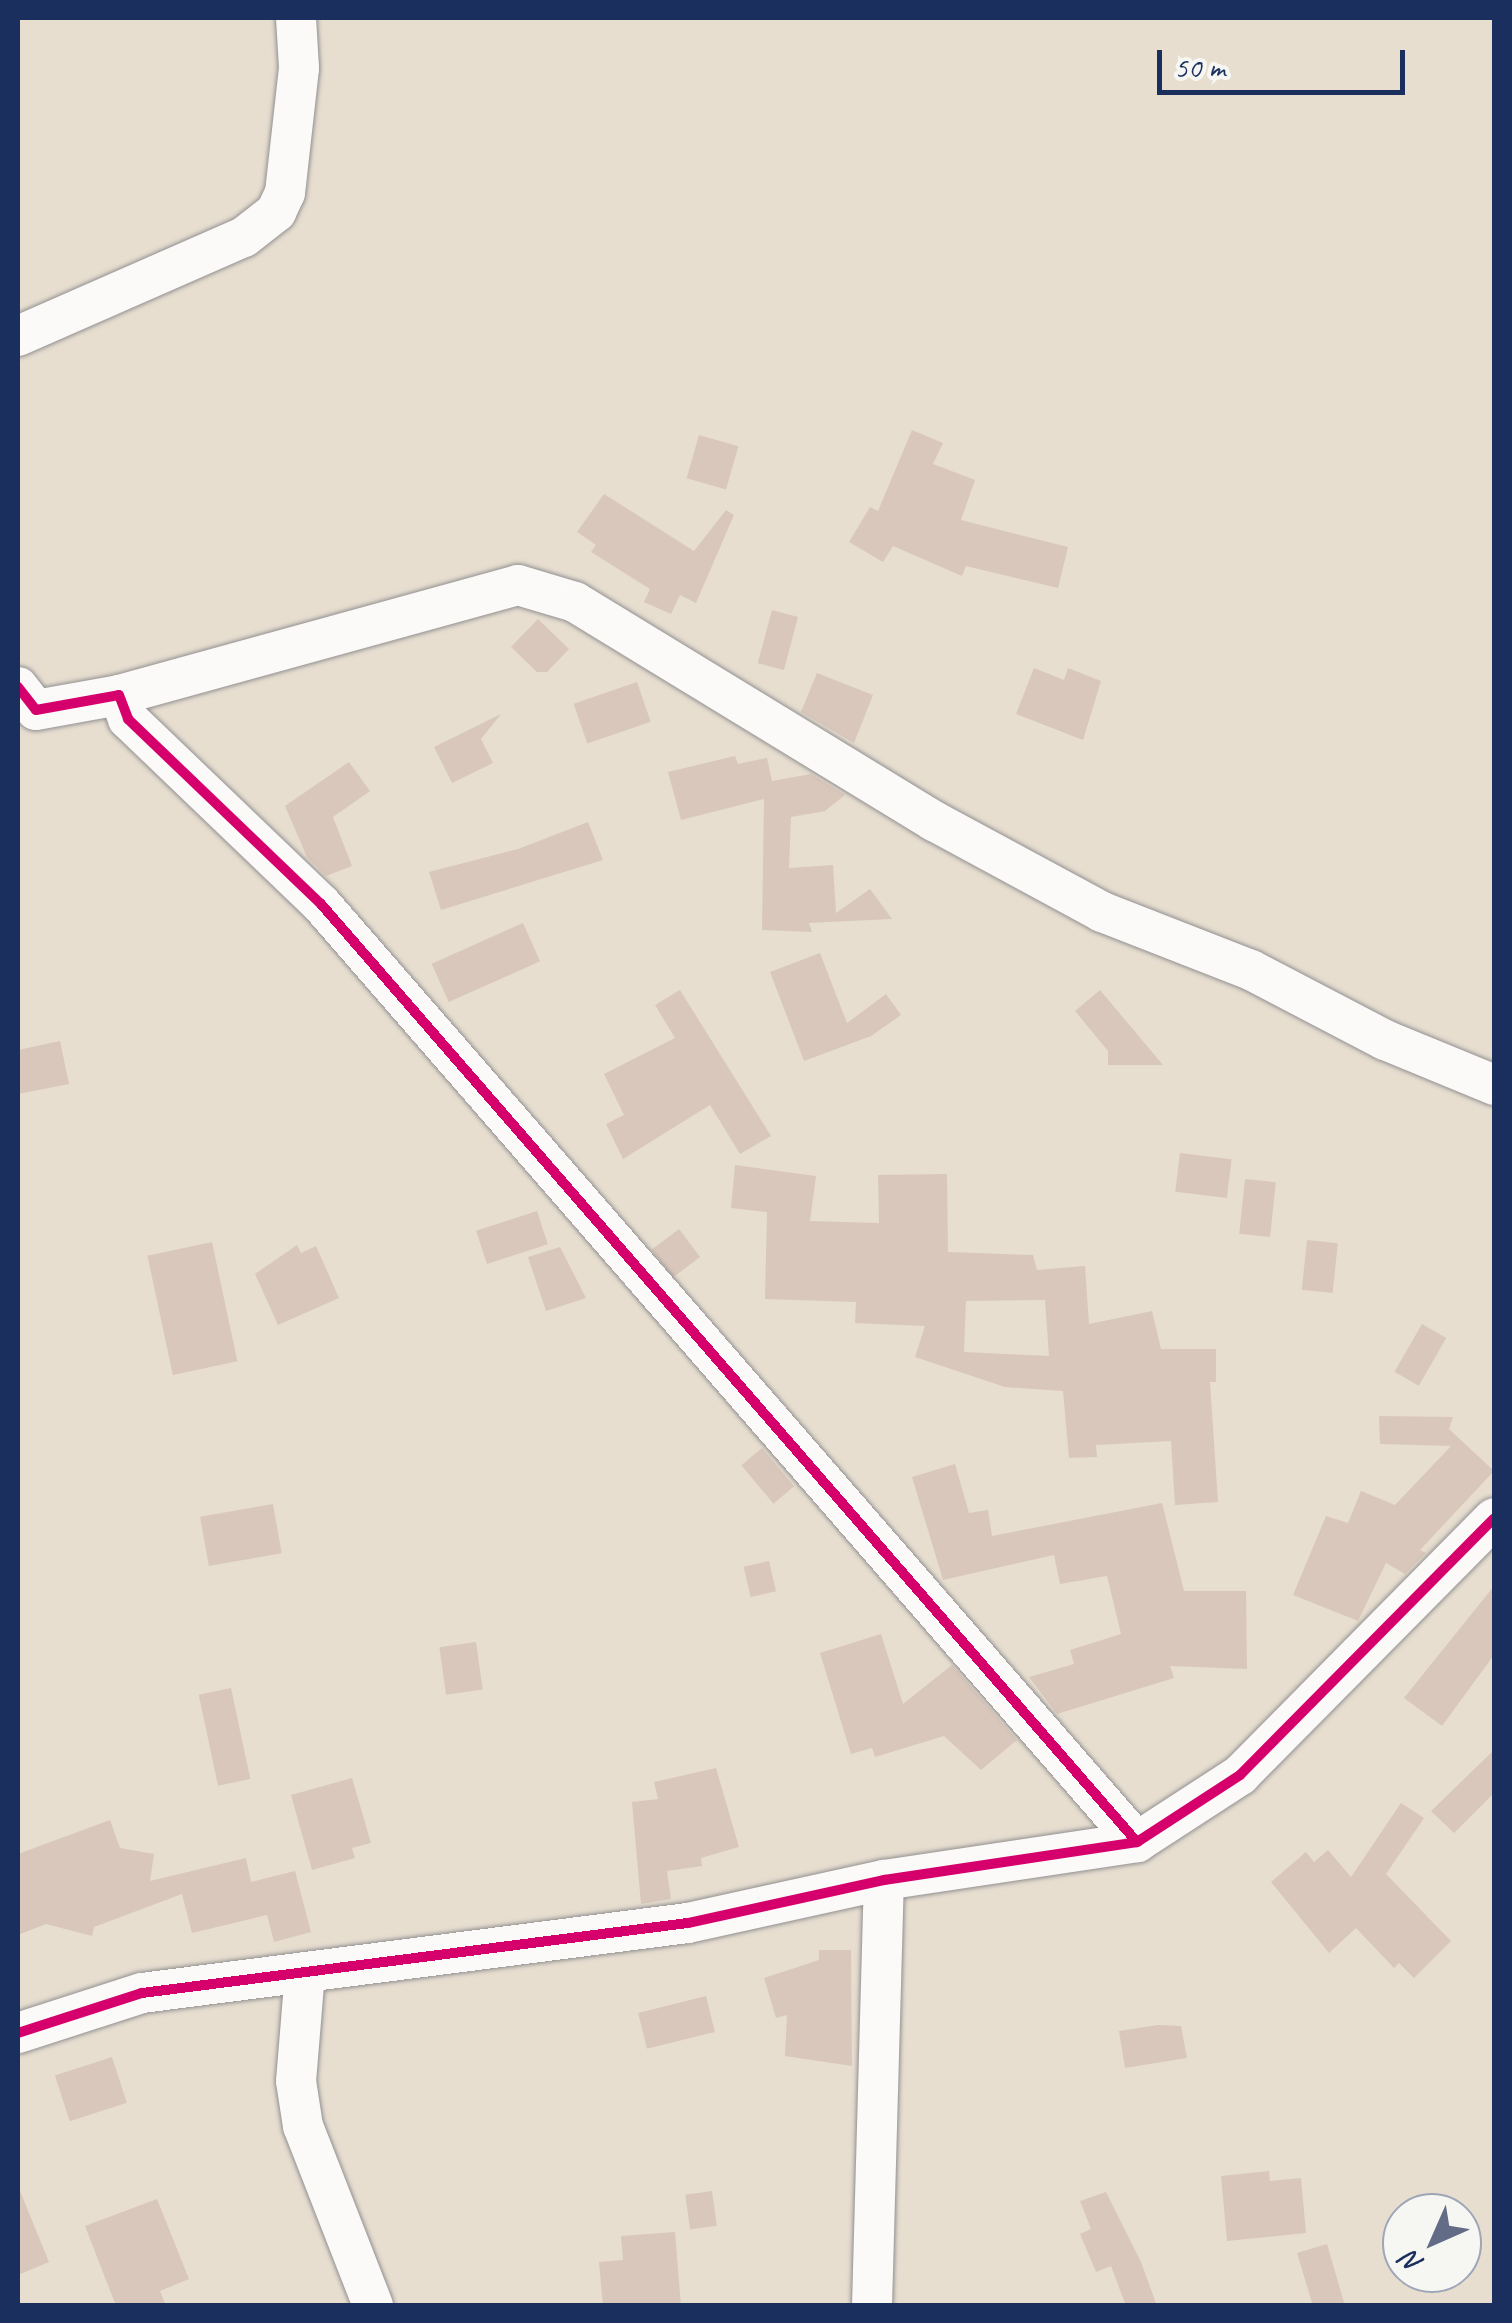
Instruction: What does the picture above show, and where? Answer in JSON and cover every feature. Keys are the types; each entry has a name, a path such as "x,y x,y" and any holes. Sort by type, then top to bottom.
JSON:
{"street":[{"path":"18,336 244,238 276,212 285,193 297,86 296,18"},
{"path":"24,703 120,695 518,585 575,602 934,821 1102,912 1252,970 1385,1040 1494,1085"},
{"path":"120,695 128,719 321,904 1137,1842"},
{"path":"18,2032 142,1993 688,1924 884,1880 1137,1842 1240,1774 1494,1518"},
{"path":"872,2306 884,1880"},
{"path":"304,1972 296,2081 303,2126 373,2306"}],"building":[{"path":"912,430 943,443 933,464 975,480 961,520 1068,547 1058,588 966,566 962,576 893,546 883,562 849,542 870,507 878,511"},
{"path":"699,435 738,446 726,490 687,478"},
{"path":"604,494 694,551 726,510 734,515 696,603 680,595 671,614 644,602 650,589 591,552 596,545 577,532"},
{"path":"772,610 798,617 784,670 758,663"},
{"path":"538,619 569,649 547,672 537,672 511,647"},
{"path":"1034,668 1064,680 1068,668 1101,681 1083,740 1016,714"},
{"path":"817,673 873,695 854,743 801,712"},
{"path":"637,682 651,722 587,744 574,704"},
{"path":"501,714 481,739 493,763 452,783 434,747"},
{"path":"735,756 738,764 767,758 772,781 811,774 845,795 825,811 791,817 789,868 833,865 836,913 870,889 892,919 809,923 812,932 762,930 764,799 681,820 668,772"},
{"path":"349,762 370,791 333,817 352,866 326,876 307,857 285,806"},
{"path":"588,822 603,860 441,910 429,872 518,849"},
{"path":"523,923 540,961 449,1002 432,964"},
{"path":"820,953 847,1023 886,994 901,1015 871,1036 804,1061 770,972"},
{"path":"680,990 771,1136 740,1154 710,1105 623,1159 606,1124 624,1115 604,1074 675,1038 655,1005"},
{"path":"1100,990 1163,1065 1108,1065 1108,1051 1075,1011"},
{"path":"60,1041 69,1084 18,1094 18,1050"},
{"path":"1180,1153 1232,1159 1227,1198 1175,1192"},
{"path":"735,1165 816,1176 810,1221 879,1223 878,1175 947,1174 948,1252 1033,1255 1037,1270 1085,1266 1089,1324 1152,1311 1161,1349 1216,1349 1216,1382 1210,1382 1218,1502 1175,1505 1171,1441 1096,1445 1097,1457 1069,1458 1063,1391 1005,1387 915,1357 925,1326 855,1323 856,1302 765,1299 767,1212 731,1208","holes":["1045,1300 1049,1356 964,1352 966,1301"]},
{"path":"1245,1179 1276,1182 1270,1237 1239,1234"},
{"path":"537,1211 548,1244 487,1264 476,1231"},
{"path":"679,1229 700,1257 673,1277 652,1249"},
{"path":"1307,1240 1338,1243 1333,1293 1302,1290"},
{"path":"212,1242 237,1361 173,1375 147,1256"},
{"path":"297,1245 301,1253 316,1246 339,1298 278,1325 255,1274"},
{"path":"560,1247 586,1298 546,1311 528,1257"},
{"path":"1422,1324 1446,1338 1419,1386 1394,1372"},
{"path":"1379,1416 1453,1417 1449,1429 1494,1471 1420,1550 1426,1553 1405,1574 1386,1563 1358,1621 1293,1595 1326,1516 1348,1523 1361,1491 1395,1505 1451,1446 1380,1444"},
{"path":"762,1448 794,1486 773,1504 741,1465"},
{"path":"955,1464 969,1513 988,1510 992,1536 1162,1503 1184,1591 1246,1591 1247,1669 1170,1666 1174,1678 1057,1714 1029,1677 1074,1664 1070,1650 1121,1634 1107,1576 1060,1584 1054,1555 943,1580 912,1477"},
{"path":"273,1504 282,1553 209,1566 200,1517"},
{"path":"769,1561 776,1591 751,1597 744,1567"},
{"path":"1494,1586 1494,1655 1442,1726 1404,1698"},
{"path":"881,1634 903,1704 952,1665 1017,1740 981,1770 944,1736 875,1757 872,1748 851,1754 820,1653"},
{"path":"476,1642 483,1690 446,1695 439,1647"},
{"path":"231,1688 250,1779 218,1786 199,1695"},
{"path":"1494,1750 1494,1793 1454,1833 1431,1811"},
{"path":"716,1768 739,1847 701,1858 702,1866 667,1871 671,1899 641,1904 632,1802 658,1799 654,1782"},
{"path":"352,1778 371,1843 352,1848 355,1858 312,1870 291,1795"},
{"path":"1401,1803 1424,1818 1386,1874 1451,1941 1414,1978 1399,1963 1394,1968 1356,1928 1329,1953 1271,1882 1306,1852 1314,1862 1328,1850 1351,1877"},
{"path":"110,1820 120,1848 154,1854 150,1881 246,1858 251,1882 295,1871 311,1932 274,1942 267,1915 192,1933 182,1894 94,1927 92,1936 46,1924 18,1935 18,1854"},
{"path":"819,1950 851,1950 852,2066 785,2056 787,2015 776,2018 764,1978 819,1960"},
{"path":"706,1996 715,2032 647,2049 638,2013"},
{"path":"1181,2026 1187,2058 1125,2068 1119,2031"},
{"path":"112,2057 127,2103 70,2121 55,2076"},
{"path":"1269,2171 1270,2181 1301,2178 1306,2233 1227,2241 1221,2176"},
{"path":"18,2186 49,2262 18,2275"},
{"path":"712,2191 717,2226 690,2229 685,2195"},
{"path":"1106,2192 1141,2262 1157,2306 1126,2306 1111,2266 1096,2272 1080,2234 1091,2229 1080,2201"},
{"path":"157,2199 189,2279 160,2291 166,2306 116,2306 85,2226"},
{"path":"675,2232 681,2306 603,2306 599,2262 623,2260 621,2236"},
{"path":"1327,2244 1345,2306 1313,2306 1297,2253"}],"cycle path":[{"path":"18,687 36,710 119,695 128,719 321,904 1137,1842"},
{"path":"18,2033 142,1993 688,1923 884,1880 1137,1842 1240,1775 1494,1518"}]}
